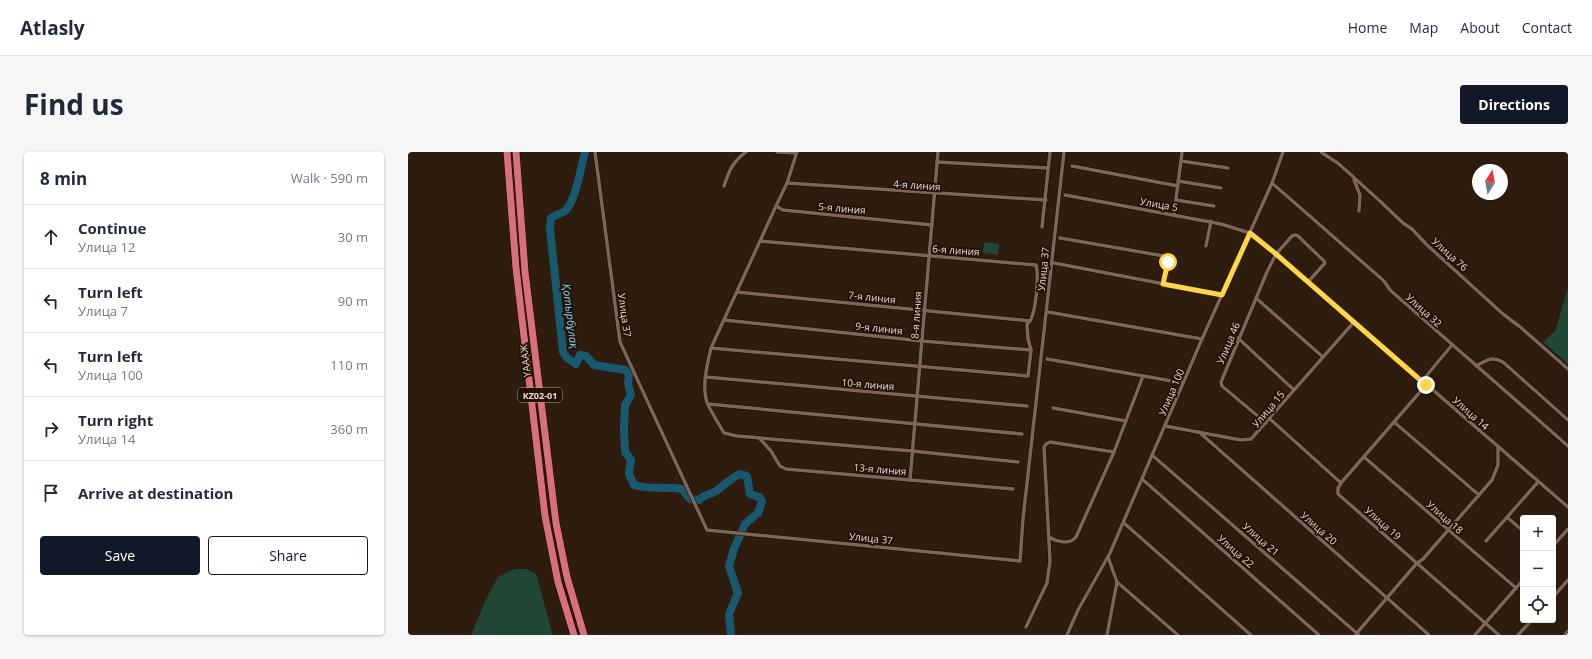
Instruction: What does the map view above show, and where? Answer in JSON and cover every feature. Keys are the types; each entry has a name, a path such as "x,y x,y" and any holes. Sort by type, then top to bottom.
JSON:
{"highway":[{"name":"ҮАААЖ","path":"507,152 516,275 545,516 558,582 574,635"},
{"name":"ҮАААЖ","path":"516,152 525,272 553,502 560,548 584,635"}],"street":[{"name":"Улица 37","path":"595,152 620,342 707,530 1020,561 1023,519 1064,152"},
{"path":"724,186 730,168 738,158 746,152"},
{"path":"777,152 796,153 787,183 711,348 705,390 708,404 724,433 760,439 912,451 1018,462"},
{"name":"8-я линия","path":"910,480 938,152"},
{"path":"1042,227 1050,152"},
{"path":"1174,215 1182,152"},
{"name":"Улица 100","path":"1067,635 1078,610 1108,557 1124,523 1202,339 1272,182 1282,152"},
{"name":"Улица 76","path":"1323,152 1339,164 1503,314 1568,369"},
{"path":"1181,161 1228,168"},
{"path":"938,162 1048,168"},
{"path":"1072,166 1178,186"},
{"path":"1351,175 1357,184 1360,195 1359,212"},
{"path":"1178,181 1221,188"},
{"name":"Улица 32","path":"1272,182 1384,281 1390,290 1568,446"},
{"name":"4-я линия","path":"787,183 934,194 1046,200"},
{"name":"Улица 5","path":"1064,195 1211,221 1250,233"},
{"path":"1176,200 1214,206"},
{"name":"5-я линия","path":"776,206 783,210 802,213 932,225"},
{"path":"1206,246 1211,221"},
{"name":"Улица 14","path":"1250,233 1568,507"},
{"name":"Улица 46","path":"1266,423 1221,384 1238,338 1276,254 1292,236 1295,235 1324,261 1325,264 1308,282"},
{"path":"1060,238 1167,258 1163,284"},
{"name":"6-я линия","path":"760,241 1036,265 1038,272 1036,293 1030,321 1027,324 1031,350 1028,376 920,366"},
{"path":"1054,263 1222,295"},
{"name":"7-я линия","path":"737,292 1030,321"},
{"path":"1256,298 1324,357"},
{"path":"1048,312 1202,339"},
{"name":"9-я линия","path":"724,320 922,341 1031,350"},
{"name":"Улица 15","path":"1165,426 1247,440 1251,439 1354,322"},
{"path":"1238,338 1294,390"},
{"path":"1422,381 1452,345"},
{"path":"711,348 920,366"},
{"path":"1476,366 1489,359 1496,358 1503,362 1568,420"},
{"path":"1047,359 1183,383"},
{"path":"1050,537 1067,542 1073,540 1114,452 1144,376"},
{"name":"10-я линия","path":"706,377 1027,406"},
{"path":"1270,419 1341,483 1426,385"},
{"path":"708,404 1022,434"},
{"path":"1053,408 1126,421"},
{"path":"1394,422 1479,495"},
{"name":"Улица 20","path":"1199,432 1429,635"},
{"name":"13-я линия","path":"760,439 771,451 782,468 1013,489"},
{"path":"1026,627 1047,583 1050,561 1050,537 1044,447 1050,442 1114,452"},
{"path":"1357,634 1417,563 1423,559 1492,480 1498,465 1498,448"},
{"name":"Улица 21","path":"1152,455 1357,634"},
{"name":"Улица 18","path":"1364,456 1516,588"},
{"name":"Улица 22","path":"1142,479 1319,635"},
{"path":"1486,541 1538,482"},
{"name":"Улица 19","path":"1341,483 1338,488 1338,494 1499,635"},
{"path":"1508,517 1520,528"},
{"path":"1124,523 1251,635"},
{"path":"1556,543 1568,529"},
{"path":"1108,557 1117,582 1178,635"},
{"path":"1556,593 1568,580"},
{"path":"1107,635 1117,582"},
{"path":"1475,635 1520,583"},
{"path":"1518,635 1529,623"},
{"path":"1565,635 1568,631"}],"green space":[{"path":"984,242 999,244 998,255 983,253"},
{"path":"1568,288 1568,364 1543,342 1555,331"},
{"path":"515,569 527,569 536,574 553,635 471,635 485,601 498,577"}],"waterway":[{"name":"Қотырбұлақ","path":"585,152 570,205 565,211 551,218 550,229 563,352 567,358 576,364 580,355 586,356 594,365 626,370 629,375 628,384 631,395 625,405 625,452 631,460 629,474 634,485 682,489 690,499 699,500 716,491 740,474 747,476 750,494 759,497 762,501 758,513 745,524 734,549 729,566 738,593 729,614 731,635"}],"route":[{"path":"1168,262 1163,284 1222,295 1250,233 1426,385"}]}
